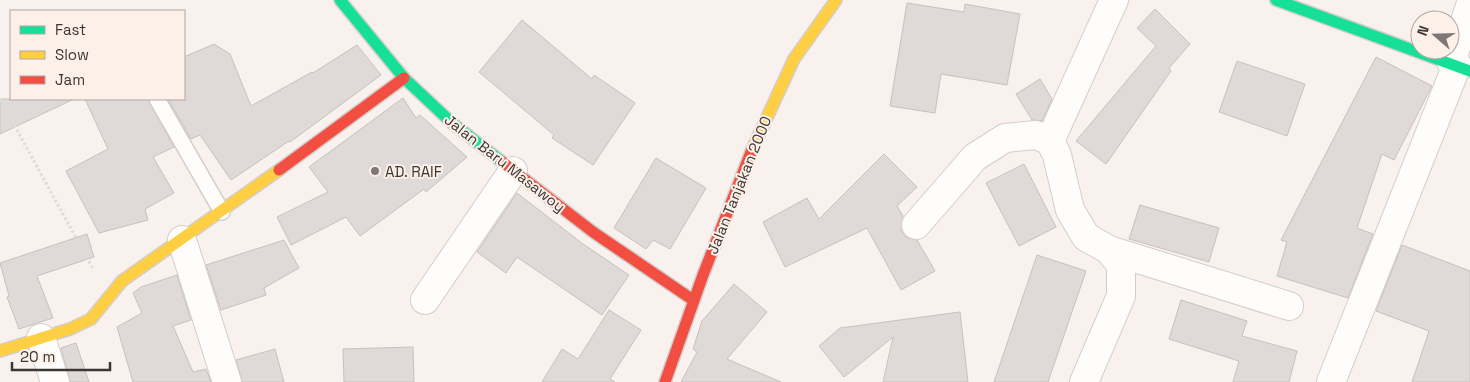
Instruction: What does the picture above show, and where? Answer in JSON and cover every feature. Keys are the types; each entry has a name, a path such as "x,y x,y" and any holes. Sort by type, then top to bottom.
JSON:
{"street":[{"name":"Jalan Baru Masawoy","path":"340,0 404,78 452,123 593,232 693,300"},
{"name":"Jalan Tanjakan 2000","path":"664,382 734,194 784,79 806,40 836,0"},
{"path":"1050,141 1114,0"},
{"path":"1276,0 1459,66"},
{"path":"1331,382 1459,66 1470,6"},
{"path":"0,351 70,329 92,319 122,281 222,212 404,78"},
{"path":"916,225 975,157 1005,138 1036,135 1050,141 1057,155 1070,210 1086,237 1109,250 1289,306"},
{"path":"424,300 513,171"},
{"path":"182,240 227,382"},
{"path":"1084,382 1121,296 1121,265 1109,250"},
{"path":"41,338 55,382"}],"lane":[{"path":"158,100 222,212"}],"path":[{"path":"0,99 109,297"}],"building":[{"path":"907,3 964,12 965,4 1020,14 1007,85 941,74 935,113 890,106"},
{"path":"1155,9 1190,44 1169,68 1171,71 1106,164 1076,141 1156,46 1137,28"},
{"path":"522,20 592,79 594,75 635,103 593,165 552,138 554,135 479,72"},
{"path":"214,44 230,54 251,106 313,73 357,45 381,75 290,142 231,180 200,135 191,139 169,100 185,100 185,57"},
{"path":"1376,57 1432,86 1394,160 1382,154 1357,228 1373,234 1348,298 1277,276 1287,242 1281,240"},
{"path":"1237,61 1305,84 1287,136 1219,112"},
{"path":"1040,79 1052,99 1042,121 1032,120 1016,94"},
{"path":"403,98 416,118 420,115 467,157 426,192 424,189 360,236 346,217 291,245 277,217 328,192 309,167"},
{"path":"0,99 72,100 0,134"},
{"path":"85,100 149,100 174,147 153,157 174,193 145,209 148,220 99,233 66,171 108,149"},
{"path":"884,154 917,187 897,206 903,216 901,230 906,237 917,240 935,271 901,290 867,228 785,267 763,222 807,198 819,219"},
{"path":"656,158 706,188 670,249 653,240 646,249 614,228"},
{"path":"1024,164 1056,227 1019,246 986,183"},
{"path":"517,193 583,244 629,275 602,315 517,257 506,273 477,252"},
{"path":"1140,205 1219,228 1209,262 1129,239"},
{"path":"87,234 94,257 37,276 53,318 19,329 7,297 9,296 0,263"},
{"path":"284,240 299,268 264,288 266,295 221,310 206,265"},
{"path":"1402,245 1470,271 1470,382 1412,382 1429,331 1376,311"},
{"path":"1037,255 1086,271 1048,382 994,382"},
{"path":"177,275 191,320 173,326 193,372 206,369 211,382 133,382 117,327 142,313 133,293 141,287"},
{"path":"734,284 767,312 727,359 781,382 681,382 697,352 693,349 702,321"},
{"path":"1181,300 1247,321 1242,336 1297,351 1289,382 1233,382 1239,361 1169,339"},
{"path":"609,310 641,330 610,379 615,382 542,382 562,349 578,359"},
{"path":"960,312 968,382 883,382 893,337 844,377 819,346 840,328"},
{"path":"76,343 89,382 70,382 61,348"},
{"path":"413,347 414,382 344,382 343,349"},
{"path":"275,349 284,382 242,382 236,360"}],"traffic: fast":[{"path":"340,0 404,78 452,123 501,161"},
{"path":"1276,0 1470,71"}],"traffic: slow":[{"path":"751,152 794,59 836,0"},
{"path":"0,351 70,329 91,319 122,281 279,170"}],"traffic: jam":[{"path":"279,170 404,78"},
{"path":"665,382 703,275 751,152"},
{"path":"501,161 593,232 693,300"}],"place":[{"name":"AD. RAIF","path":"375,171"}]}
